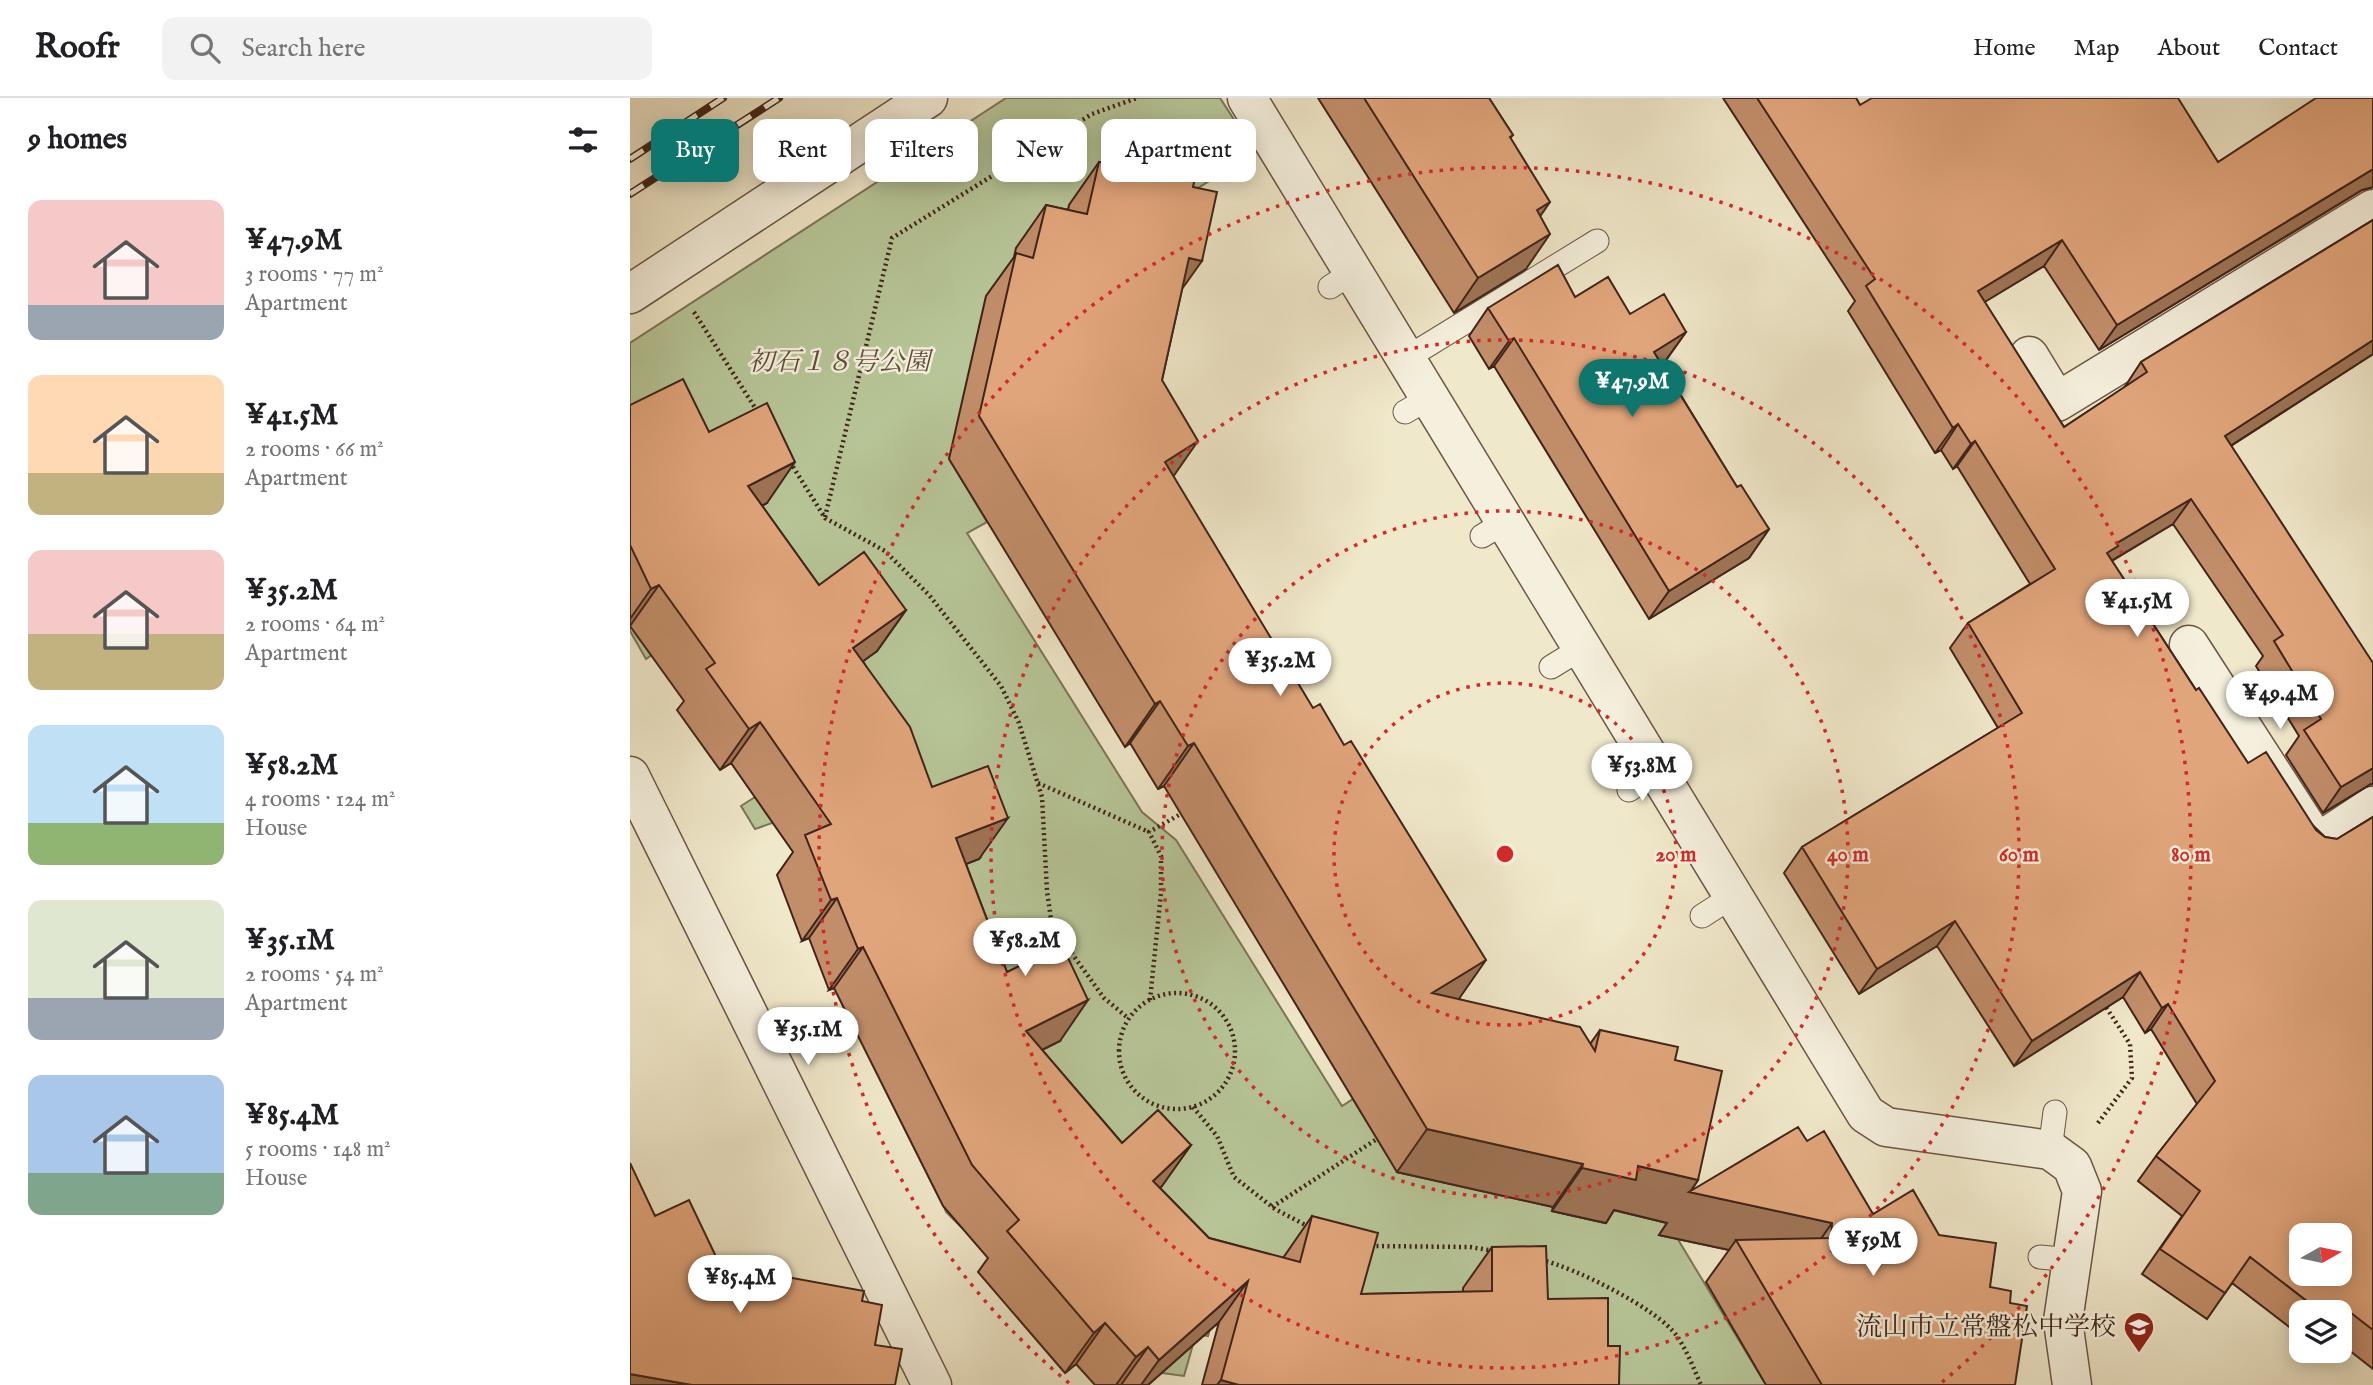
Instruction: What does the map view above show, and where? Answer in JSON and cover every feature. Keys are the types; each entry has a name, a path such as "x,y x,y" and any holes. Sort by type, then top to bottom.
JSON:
{"street":[{"path":"630,294 928,98"},
{"path":"1247,98 1342,280 1405,359 1417,405 1494,529 1567,657 1643,780 1733,895 1866,1114 1886,1128 2061,1158 2082,1191 2056,1258 2072,1385"},
{"path":"2029,356 2057,402 2373,209"},
{"path":"2189,645 2317,843 2373,806"},
{"path":"630,776 932,1385"}],"lane":[{"path":"1405,359 1597,241"},
{"path":"1702,916 1733,895"},
{"path":"2055,1112 2061,1158"}],"path":[{"path":"825,517 892,238 1092,114 1137,98"},
{"path":"666,270 761,417"},
{"path":"782,450 825,517 885,551 929,595 1001,686 1019,723 1042,796 1047,891 1052,926 1104,998 1128,1018"},
{"path":"1038,783 1149,832 1161,856 1161,893 1150,1000"},
{"path":"1149,832 1190,809"},
{"path":"1178,992 1196,995 1213,1004 1226,1017 1233,1034 1236,1053 1228,1079 1210,1100 1193,1107 1173,1110 1154,1105 1137,1093 1124,1077 1118,1057 1120,1037 1128,1018 1160,994 1178,992"},
{"path":"2061,1158 2095,1126 2132,1078 2130,1044 2100,998"},
{"path":"1193,1107 1217,1136 1234,1177 1272,1207 1321,1233"},
{"path":"1272,1207 1377,1139"},
{"path":"1368,1246 1470,1247 1496,1252"},
{"path":"1534,1259 1559,1264 1609,1287 1656,1318 1676,1335 1701,1385"}],"green space":[{"name":"初石１８号公園","path":"1006,98 1220,98 1234,119 1101,119 1101,182 1208,182 1168,207 1057,257 1003,300 949,458 987,522 967,533 1142,812 1176,840 1342,1106 1353,1099 1383,1148 1556,1198 1552,1211 1605,1223 1608,1209 1668,1223 1766,1385 1580,1385 1464,1341 1418,1333 1284,1257 1272,1299 1219,1296 1208,1336 1196,1334 1184,1376 1162,1373 960,1226 946,1212 938,1191 1026,1057 1060,1040 957,965 849,1019 835,988 946,872 980,858 775,822 755,829 741,806 755,797 757,579 646,659 630,631 630,626 654,614 630,432 630,343 877,182 978,182 978,119 974,119"}],"building":[{"path":"1364,98 1489,98 1550,202 1537,210 1550,234 1478,278"},
{"path":"1757,98 1856,98 1860,105 1872,98 2178,98 2218,162 2316,98 2373,98 2373,169 2117,325 2062,240 1978,291 2064,427 2147,372 2141,362 2373,220 2373,340 2225,436 2373,663 2373,768 2341,787 2304,730 2321,719 2274,641 2283,635 2191,499 2117,543 2118,546 2107,553 2196,690 2199,688 2248,763 2266,752 2316,830 2325,837 2337,839 2373,817 2373,1330 2352,1314 2352,1300 2306,1300 2250,1257 2225,1293 2160,1249 2200,1191 2156,1156 2215,1081 2168,1004 2162,1008 2140,972 2032,1041 1955,921 1877,969 1802,847 2022,713 1968,623 2055,569 1975,441 1971,444 1958,424 1953,428 1866,286 1875,279"},
{"path":"1099,162 1101,182 1194,182 1193,187 1217,192 1202,261 1189,258 1162,380 1198,441 1165,462 1313,708 1320,704 1344,745 1351,741 1486,960 1432,993 1580,1027 1595,1051 1600,1030 1678,1047 1675,1060 1722,1071 1698,1180 1638,1166 1636,1180 1582,1168 1583,1164 1427,1129 1194,743 1188,746 1160,701 1155,704 979,416 1016,253 1033,258 1046,205 1087,214"},
{"path":"1558,265 1575,297 1608,277 1630,314 1664,294 1686,332 1654,352 1737,487 1741,485 1769,529 1669,591 1514,338 1509,341 1488,308"},
{"path":"683,379 709,432 767,403 795,462 748,486 819,585 864,552 906,610 853,648 910,727 932,787 988,766 1008,818 956,838 1007,972 1062,945 1088,1000 1026,1031 1122,1143 1158,1110 1191,1145 1153,1181 1209,1238 1300,1262 1312,1216 1378,1233 1361,1294 1492,1291 1492,1247 1546,1246 1548,1299 1608,1298 1608,1346 1620,1346 1619,1385 1239,1385 1221,1380 1248,1281 1159,1360 1148,1347 1136,1357 1105,1323 1094,1333 1007,1231 1019,1220 972,1165 863,947 858,949 837,898 831,900 805,835 831,824 760,722 749,729 706,669 715,663 659,585 651,589 630,545 630,405"},
{"path":"1798,1127 1807,1141 1824,1131 1873,1214 1913,1190 1939,1235 1996,1243 1990,1287 2011,1291 2010,1303 2027,1306 2015,1385 1822,1385 1736,1240 1831,1238 1832,1223 1689,1192"},
{"path":"630,1163 655,1216 689,1200 720,1265 864,1291 862,1301 882,1305 875,1345 902,1349 895,1385 692,1385 630,1374"}],"railway":[{"path":"630,159 723,98"},
{"path":"630,194 779,98"}],"place":[{"name":"流山市立常盤松中学校","path":"2139,1354"}]}
